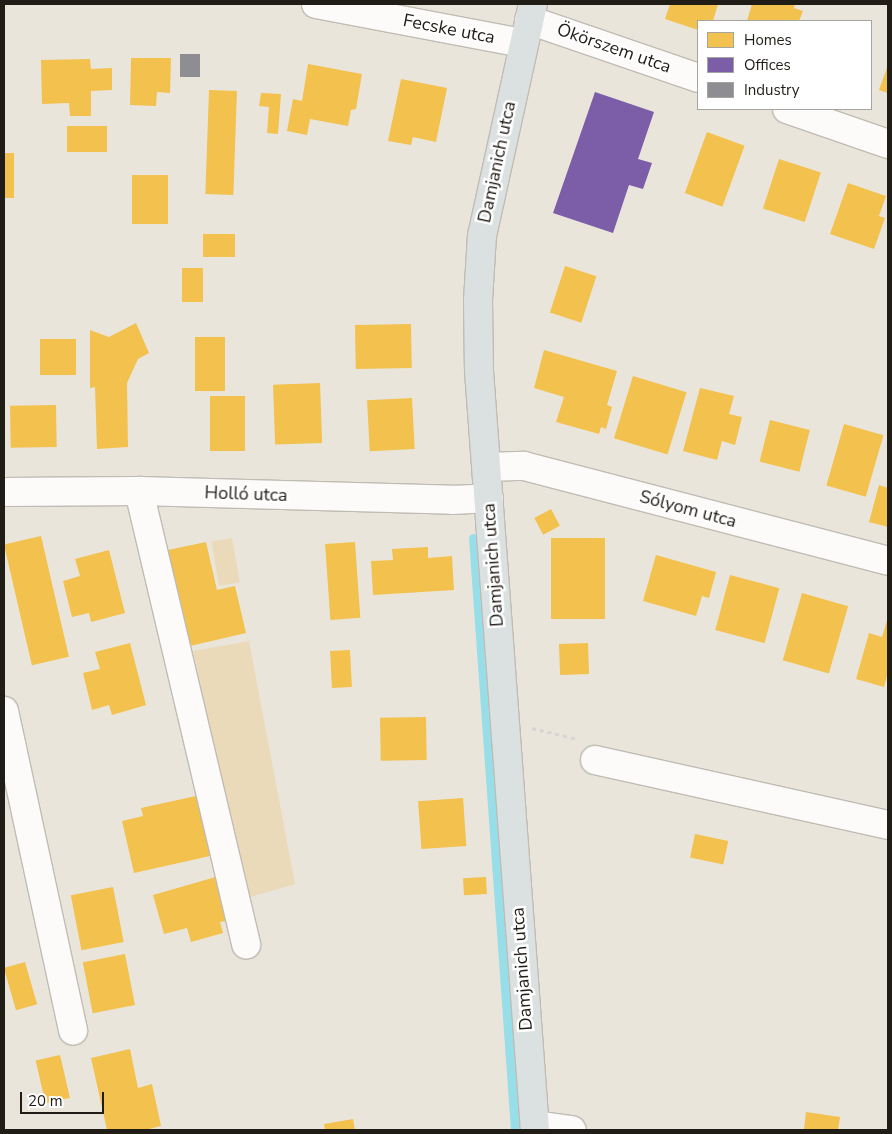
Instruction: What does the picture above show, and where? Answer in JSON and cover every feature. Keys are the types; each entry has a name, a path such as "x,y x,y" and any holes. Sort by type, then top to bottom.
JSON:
{"main road":[{"name":"Damjanich utca","path":"528,22 482,235 478,300 479,371 504,729 535,1127"}],"street":[{"name":"Fecske utca","path":"316,4 528,22"},
{"name":"Ökörszem utca","path":"528,22 697,78"},
{"path":"790,110 888,144"},
{"name":"Sólyom utca","path":"487,467 524,466 888,561"},
{"path":"139,491 246,945"},
{"name":"Holló utca","path":"4,492 139,491 453,500 489,498"},
{"path":"4,711 73,1031"},
{"path":"595,760 888,826"},
{"path":"535,1127 572,1130"}],"path":[{"path":"504,729 532,728 593,743 595,760"}],"shaded area":[{"path":"232,538 240,582 219,586 211,542"},
{"path":"249,641 295,884 247,898 193,651"}],"building: Homes":[{"path":"670,4 718,4 713,20 697,20 697,30 665,19"},
{"path":"752,4 795,4 794,8 803,11 799,20 747,20"},
{"path":"131,58 171,58 170,93 157,92 156,106 130,105"},
{"path":"90,59 91,69 112,68 112,90 91,91 91,116 70,116 69,103 42,104 41,60"},
{"path":"308,64 362,74 356,109 351,110 348,126 310,119 307,135 287,131 293,99 302,101"},
{"path":"888,65 888,93 879,90"},
{"path":"401,79 447,88 436,142 413,137 411,145 388,141"},
{"path":"209,90 237,91 233,195 205,194"},
{"path":"261,93 281,94 278,134 267,133 269,107 259,106"},
{"path":"67,126 107,126 107,152 67,152"},
{"path":"707,132 745,146 722,207 685,193"},
{"path":"4,153 14,153 14,198 4,198"},
{"path":"779,159 821,173 805,222 763,208"},
{"path":"132,175 168,175 168,224 132,224"},
{"path":"848,183 886,196 879,216 885,218 874,249 830,234"},
{"path":"203,234 235,234 235,257 203,257"},
{"path":"565,266 596,276 581,323 550,313"},
{"path":"182,268 203,268 203,302 182,302"},
{"path":"136,323 149,353 138,359 127,383 128,447 97,449 95,387 90,388 90,330 109,337"},
{"path":"411,324 412,368 356,369 355,325"},
{"path":"195,337 225,337 225,391 195,391"},
{"path":"40,339 76,339 76,375 40,375"},
{"path":"544,350 617,371 607,405 612,407 606,429 601,427 599,434 556,422 564,397 534,388"},
{"path":"633,376 687,392 668,455 614,438"},
{"path":"320,383 322,443 275,445 273,385"},
{"path":"700,388 734,396 729,414 742,417 735,445 722,441 717,460 683,451"},
{"path":"210,396 245,396 245,451 210,451"},
{"path":"412,398 415,449 370,451 367,400"},
{"path":"56,405 57,447 11,448 10,406"},
{"path":"770,420 810,430 799,472 760,462"},
{"path":"844,424 883,435 866,497 826,486"},
{"path":"879,485 888,488 888,527 869,522"},
{"path":"551,509 560,526 543,535 534,518"},
{"path":"41,536 69,657 32,665 4,545"},
{"path":"551,538 605,538 605,619 551,619"},
{"path":"206,542 217,590 235,586 246,633 190,646 168,550"},
{"path":"355,542 360,618 330,620 325,544"},
{"path":"428,547 428,558 452,556 454,590 373,595 371,561 393,560 392,549"},
{"path":"109,550 125,613 91,622 89,613 72,617 63,581 80,576 75,559"},
{"path":"656,555 716,572 709,598 702,596 696,616 643,601"},
{"path":"730,575 779,588 765,643 715,630"},
{"path":"802,593 848,606 829,674 783,660"},
{"path":"888,617 888,672 884,687 856,679 869,633 882,637"},
{"path":"130,643 146,705 112,715 109,705 92,710 83,673 100,669 95,652"},
{"path":"588,643 589,674 560,675 559,644"},
{"path":"350,650 352,687 332,688 330,651"},
{"path":"426,717 427,760 381,761 380,718"},
{"path":"196,796 210,856 134,873 122,821 143,816 141,808"},
{"path":"463,798 466,846 421,849 418,801"},
{"path":"695,834 728,841 723,865 690,857"},
{"path":"219,876 231,920 220,922 223,933 191,942 187,928 164,934 153,895"},
{"path":"486,877 487,894 464,895 463,878"},
{"path":"113,887 124,942 81,950 71,895"},
{"path":"125,954 135,1005 93,1013 83,962"},
{"path":"25,962 37,1004 16,1010 4,968"},
{"path":"130,1049 138,1088 152,1084 161,1126 145,1130 107,1130 91,1058"},
{"path":"60,1055 70,1098 46,1103 36,1061"},
{"path":"806,1112 840,1117 838,1130 804,1130"},
{"path":"353,1119 355,1130 325,1130 324,1124"}],"building: Offices":[{"path":"595,92 654,112 638,159 652,163 643,189 629,185 613,233 553,213"}],"building: Industry":[{"path":"180,54 200,54 200,77 180,77"}],"waterway":[{"path":"473,538 515,1130"}]}
